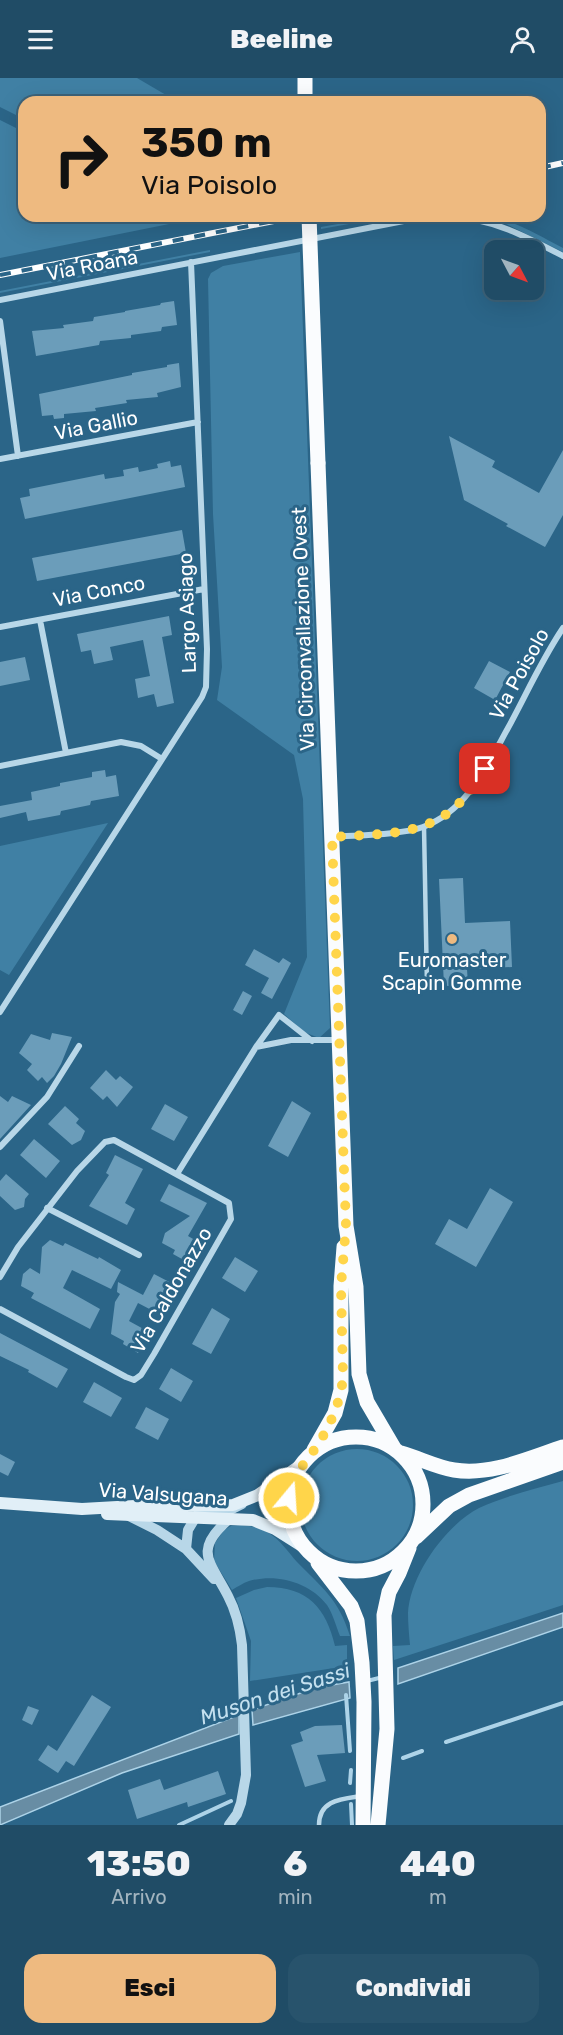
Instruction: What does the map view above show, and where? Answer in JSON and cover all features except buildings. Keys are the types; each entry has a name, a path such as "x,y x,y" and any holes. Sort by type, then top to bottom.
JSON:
{"main road":[{"path":"305,78 305,96"},
{"name":"Via Circonvallazione Ovest","path":"309,222 346,1226 341,1286 341,1390 335,1413 312,1453 301,1465 291,1487 289,1511 296,1534 338,1586 351,1606 357,1621 364,1702 363,1825"},
{"name":"Via Circonvallazione Ovest","path":"346,1226 356,1287 359,1374 367,1402 397,1450 415,1470 423,1493 422,1517 389,1592 384,1615 387,1729 378,1825"},
{"name":"Via Circonvallazione Ovest","path":"312,1453 335,1440 361,1437 378,1440 397,1450"},
{"path":"397,1450 447,1469 476,1471 505,1466 563,1447"},
{"path":"308,1551 334,1568 363,1571 376,1568 401,1554 449,1506 469,1495 563,1462"},
{"name":"Via Valsugana","path":"0,1503 82,1509 233,1505 258,1495 301,1465"},
{"name":"Via Valsugana","path":"82,1509 129,1516 261,1522 308,1551"}],"street":[{"name":"Via Roana","path":"0,300 398,222"},
{"name":"Via Roana","path":"480,222 519,233 563,256"},
{"name":"Largo Asiago","path":"0,1012 206,687 207,649 191,262"},
{"path":"0,321 18,456"},
{"name":"Via Gallio","path":"0,459 198,422"},
{"name":"Via Conco","path":"0,627 204,589"},
{"path":"39,620 66,753"},
{"name":"Via Poisolo","path":"332,837 424,827 451,811 475,785 485,769 563,628"},
{"path":"0,766 128,742 141,746 162,759"},
{"path":"177,1174 255,1047 279,1015 313,1041"},
{"path":"255,1047 291,1040 339,1040"},
{"path":"0,1147 47,1097 79,1046"},
{"name":"Via Caldonazzo","path":"0,1309 134,1380 141,1376 231,1218 229,1203 114,1140 105,1142 77,1171 47,1208"},
{"path":"0,1277 18,1246 47,1208 139,1255"},
{"path":"186,1549 188,1530 194,1518 201,1512 228,1511 247,1500"},
{"path":"129,1516 157,1530 186,1549 221,1585"},
{"path":"228,1520 211,1537 208,1559 228,1596 240,1627 244,1670 246,1775 244,1792 237,1814 229,1825"}],"lane":[{"path":"424,827 427,986"},
{"path":"320,1825 319,1819 323,1808 330,1802 363,1795"}],"shaded area":[{"path":"0,78 137,78 168,96 18,96 18,116 0,107"},
{"path":"0,120 18,129 18,222 179,222 0,258"},
{"path":"349,222 360,222 321,229 321,227"},
{"path":"499,222 511,222 522,227 563,248 563,252 544,243 544,240 539,240"},
{"path":"210,250 210,252 0,293 0,291"},
{"path":"300,252 330,1028 319,1038 304,1032 284,1014 307,957 303,799 294,755 217,700 222,667 213,514 208,279 211,273 223,266"},
{"path":"108,823 9,975 0,970 0,846"},
{"path":"357,1449 378,1454 396,1466 408,1484 413,1505 408,1526 396,1544 378,1556 357,1561 336,1556 318,1544 306,1526 301,1505 306,1484 318,1466 336,1454"},
{"path":"563,1481 563,1605 394,1660 393,1646 410,1645 408,1613 415,1583 432,1553 454,1526 479,1508"},
{"path":"241,1525 261,1529 280,1542 335,1603 350,1636 340,1636 333,1616 320,1597 292,1581 259,1579 232,1590 214,1561 215,1543 224,1530 231,1526"},
{"path":"267,1587 294,1591 313,1602 326,1621 335,1646 347,1645 347,1666 250,1681 251,1641 236,1598"},
{"path":"563,1613 563,1627 398,1684 398,1668"},
{"path":"349,1682 350,1698 253,1725 252,1710 315,1688"},
{"path":"239,1715 239,1734 122,1773 0,1825 0,1807"}],"waterway":[{"name":"Muson dei Sassi","path":"367,1681 383,1677"},
{"path":"346,1695 350,1751"},
{"path":"446,1742 563,1703"},
{"path":"403,1758 422,1751"},
{"path":"350,1783 351,1770"},
{"path":"179,1825 231,1801"},
{"path":"351,1804 352,1825"}],"railway":[{"path":"546,167 563,163"},
{"path":"0,275 269,222"}],"place":[{"name":"Euromaster Scapin Gomme","path":"452,939"}],"route":[{"path":"289,1498 295,1475 312,1453 335,1413 343,1378 341,1286 346,1226 332,837 424,827 458,805 470,792 485,769"}]}
